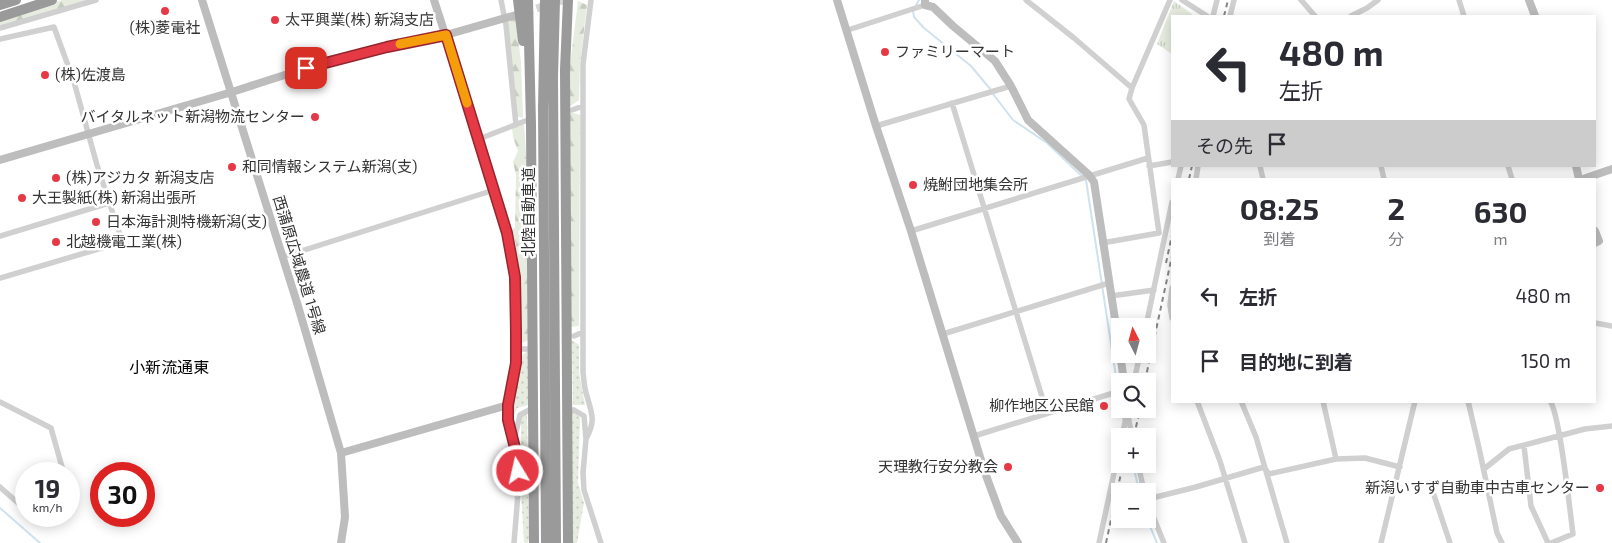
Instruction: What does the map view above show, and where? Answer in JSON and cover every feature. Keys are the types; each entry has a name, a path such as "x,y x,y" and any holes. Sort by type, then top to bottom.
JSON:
{"highway":[{"path":"0,5 16,0"},
{"path":"0,17 52,0"},
{"path":"518,0 528,123"},
{"path":"528,0 534,543"},
{"name":"北陸自動車道","path":"545,0 543,118 546,543"},
{"name":"北陸自動車道","path":"555,0 553,97 556,543"},
{"path":"568,543 566,37 569,0"}],"street":[{"path":"0,28 96,0"},
{"name":"西蒲原広域農道 1号線","path":"202,0 298,306 341,453 345,517 341,543"},
{"path":"434,0 507,233 515,277 516,363 508,405 508,420 517,456 518,471 514,543"},
{"path":"501,0 516,125"},
{"path":"586,439 592,426 593,418 584,381 583,106 584,51 592,0"},
{"path":"838,0 984,470 1001,516 1018,543"},
{"path":"1026,0 1132,88"},
{"path":"1102,243 1159,233 1144,125 1129,99 1170,0"},
{"path":"1182,0 1204,15"},
{"path":"1213,15 1216,0"},
{"path":"1230,15 1234,0"},
{"path":"1353,15 1378,0"},
{"path":"1459,0 1464,15"},
{"path":"1529,0 1535,15"},
{"path":"1303,1 1314,15"},
{"path":"848,30 925,2 995,61 1011,86 1028,120 1094,182 1114,318"},
{"path":"0,160 232,92 325,62 446,35 516,14"},
{"path":"0,39 54,27 74,82 88,134 120,235 112,245 0,278"},
{"path":"876,126 1011,86"},
{"path":"952,103 1047,413"},
{"path":"572,110 583,106"},
{"path":"479,139 516,125 528,123"},
{"path":"911,231 1148,158"},
{"path":"1149,166 1171,162"},
{"path":"1586,178 1612,169"},
{"path":"282,257 494,190"},
{"path":"0,236 109,203"},
{"path":"1148,318 1171,207"},
{"path":"943,334 1109,283"},
{"path":"1111,296 1154,290"},
{"path":"1171,296 1171,312"},
{"path":"1596,322 1612,326"},
{"path":"574,336 583,332"},
{"path":"516,349 529,350"},
{"path":"974,436 1111,394"},
{"path":"0,402 51,428 61,462"},
{"path":"1198,403 1220,460 1224,479 1234,503 1245,543"},
{"path":"1242,403 1256,437 1287,543"},
{"path":"1323,403 1336,459"},
{"path":"1380,543 1415,403"},
{"path":"1468,403 1495,527 1502,543"},
{"path":"1524,446 1531,506 1550,543 1573,534 1559,436 1552,403"},
{"path":"341,453 508,405"},
{"path":"511,437 515,436 517,432 520,415 529,410"},
{"path":"574,410 584,416 586,439 583,468 584,490 601,543"},
{"path":"1484,469 1509,449 1586,429 1612,426"},
{"path":"1264,467 1269,474 1336,459 1365,458 1400,467"},
{"path":"1156,497 1264,467"},
{"path":"1099,543 1114,473"},
{"path":"1430,483 1450,543"},
{"path":"0,487 15,500"},
{"path":"1156,524 1164,543"}],"green space":[{"path":"62,0 89,0 0,26 0,21"},
{"path":"578,1 587,5 580,63 579,100 569,107 570,66"},
{"path":"1174,1 1192,15 1171,15 1171,53 1157,44"},
{"path":"516,17 521,63 523,118 515,116 507,22"},
{"path":"570,112 580,115 579,326 571,327"},
{"path":"524,124 528,181 528,340 522,343 518,335 514,258 516,244 512,229 515,228 516,175 513,162 518,151 512,128"},
{"path":"572,340 579,345 579,373 585,405 573,405"},
{"path":"526,352 529,352 528,405 517,408 511,423 512,400 516,376 519,374 519,359"},
{"path":"527,411 529,539 528,543 524,543 521,490 521,417"},
{"path":"572,411 580,418 578,483 584,503 577,543 573,543 572,528"}],"waterway":[{"path":"916,5 919,0"},
{"path":"913,11 914,17 924,28 971,66 991,90"},
{"path":"993,94 1013,120 1047,143 1086,180 1115,373"},
{"path":"1135,473 1137,483"},
{"path":"0,508 40,543"},
{"path":"1151,528 1157,543"}],"tunnel":[{"path":"525,12 564,0"}],"railway":[{"path":"1224,15 1228,0"},
{"path":"1189,178 1192,167"},
{"path":"1166,263 1171,240"},
{"path":"1147,373 1171,261"},
{"path":"1136,428 1138,418"},
{"path":"1106,543 1121,473"}],"slow traffic":[{"path":"400,44 446,35 467,103"}],"place":[{"name":"(株)菱電社","path":"165,11"},
{"name":"太平興業(株) 新潟支店","path":"275,20"},
{"name":"ファミリーマート","path":"885,52"},
{"name":"(株)佐渡島","path":"45,75"},
{"name":"バイタルネット新潟物流センター","path":"315,117"},
{"name":"和同情報システム新潟(支)","path":"232,167"},
{"name":"(株)アジカタ 新潟支店","path":"56,178"},
{"name":"焼鮒団地集会所","path":"913,185"},
{"name":"大王製紙(株) 新潟出張所","path":"22,198"},
{"name":"日本海計測特機新潟(支)","path":"96,222"},
{"name":"北越機電工業(株)","path":"56,242"},
{"name":"柳作地区公民館","path":"1104,406"},
{"name":"天理教行安分教会","path":"1008,467"},
{"name":"新潟いすず自動車中古車センター","path":"1600,488"}],"district":[{"name":"小新流通東","path":"169,367"}],"route":[{"path":"306,68 387,47 446,35 507,233 515,277 516,363 508,405 508,420 517,456 518,471"}]}
